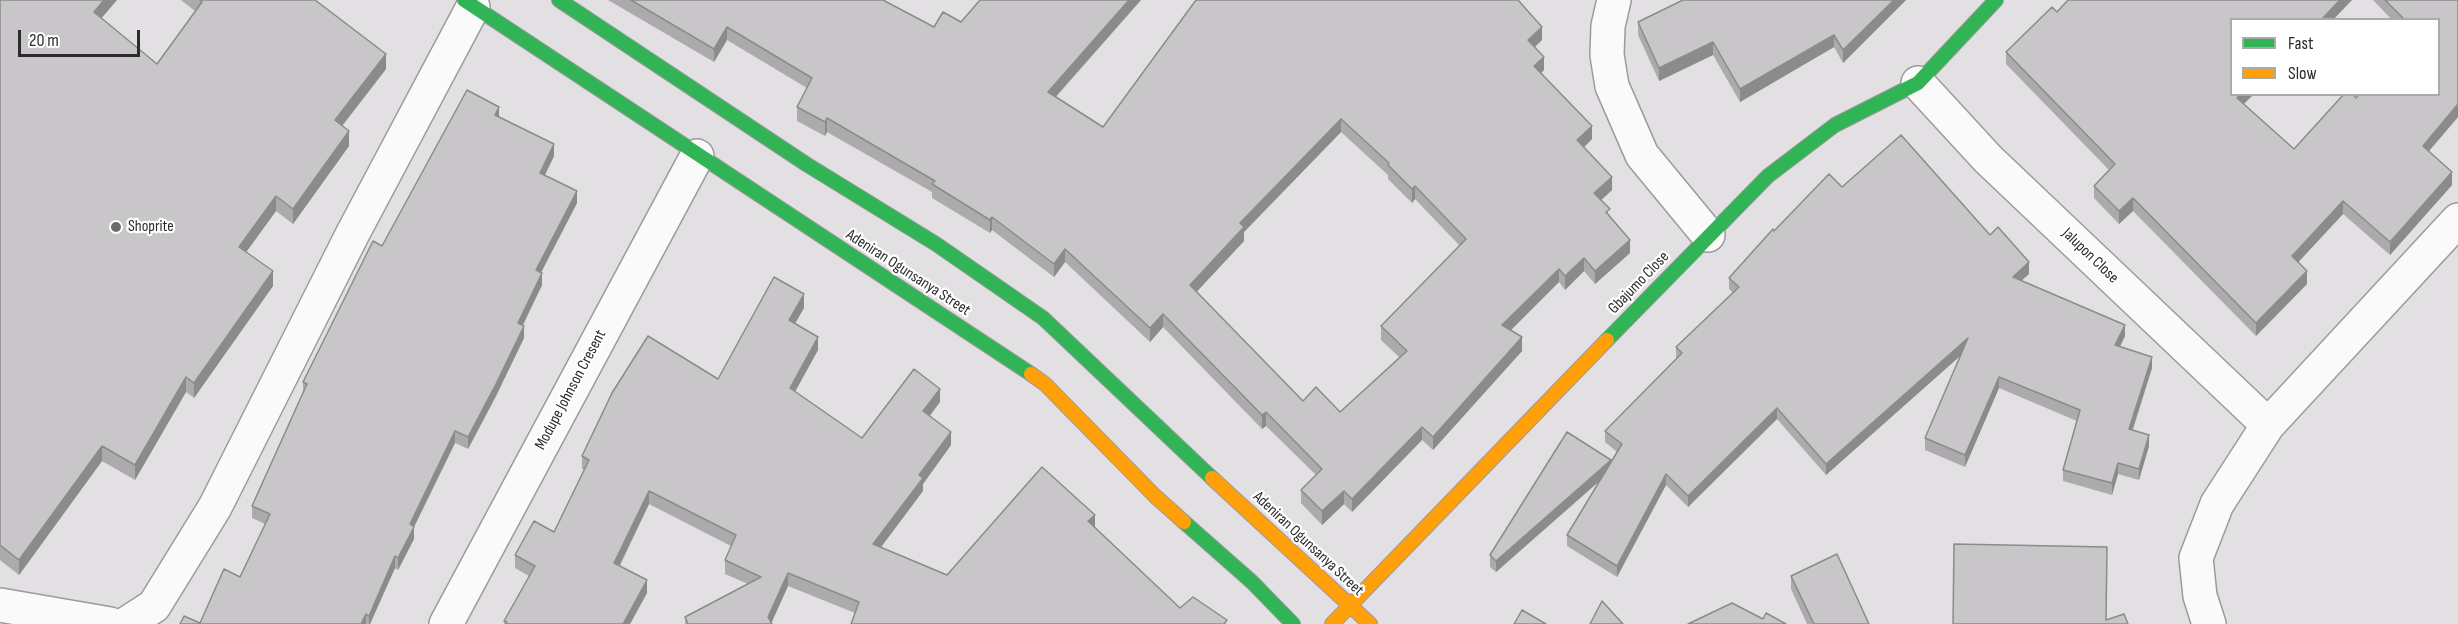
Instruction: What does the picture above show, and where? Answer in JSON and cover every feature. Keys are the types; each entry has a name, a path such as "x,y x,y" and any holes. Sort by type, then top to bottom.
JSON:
{"main road":[{"name":"Adeniran Ogunsanya Street","path":"559,0 806,164 936,244 1043,318 1319,579 1370,624"},
{"name":"Gbajumo Close","path":"1332,624 1708,235 1768,176 1835,125 1918,83 1996,0"},
{"name":"Adeniran Ogunsanya Street","path":"468,4 697,156 1002,353 1045,384 1155,496 1252,582 1293,624"}],"street":[{"path":"1614,0 1608,26 1607,55 1612,86 1642,155 1708,235"},
{"path":"126,624 154,606 215,507 468,4"},
{"name":"Jalupon Close","path":"1918,83 1988,159 2268,425"},
{"name":"Modupe Johnson Cresent","path":"446,624 697,156"},
{"path":"2209,624 2200,596 2196,558 2217,504 2268,425 2458,220"},
{"path":"0,605 110,624"}],"building":[{"path":"0,0 104,0 94,12 157,64 202,2 200,0 315,0 386,54 335,120 349,131 293,209 276,196 239,247 273,271 194,383 186,377 135,465 102,446 19,560 0,545"},
{"path":"631,0 883,0 934,27 943,12 961,22 980,0 1129,0 1048,92 1103,127 1196,0 1518,0 1542,27 1528,40 1544,57 1534,66 1592,126 1577,140 1612,177 1594,193 1610,209 1606,212 1630,240 1595,271 1584,258 1565,276 1559,269 1502,325 1522,337 1433,437 1422,427 1352,499 1344,491 1322,511 1301,490 1322,469 1266,412 1262,415 1163,314 1150,328 1065,249 1054,264 992,217 990,220 932,184 935,181 827,118 825,122 797,107 812,78 727,27 714,49","holes":["1341,119 1389,163 1388,165 1412,189 1415,186 1466,239 1381,326 1407,351 1340,412 1316,387 1303,401 1190,285 1244,227 1240,223"]},
{"path":"1683,0 1894,0 1843,50 1834,35 1740,89 1713,42 1659,68 1638,22"},
{"path":"2068,0 2340,0 2323,18 2230,18 2230,96 2238,96 2237,98 2294,149 2342,96 2356,98 2358,96 2440,96 2440,18 2403,18 2385,0 2458,0 2458,104 2423,146 2452,172 2390,242 2343,201 2292,256 2307,271 2256,323 2133,198 2119,211 2094,186 2115,164 2006,52 2052,7 2057,12"},
{"path":"467,90 499,107 495,115 554,144 540,173 577,191 536,270 542,273 518,323 524,326 468,437 455,431 410,524 414,527 398,558 395,556 369,616 366,614 361,624 180,624 184,616 200,623 224,569 240,577 270,514 252,506 307,384 303,382 373,241 382,246"},
{"path":"1901,135 1990,235 1998,227 2029,262 2013,277 2125,325 2115,345 2152,357 2129,429 2149,435 2139,469 2118,463 2112,483 2063,470 2080,410 1999,377 1965,455 1925,438 1968,338 1826,464 1777,408 1688,496 1666,474 1617,566 1567,535 1622,444 1605,431 1682,353 1676,347 1739,287 1729,278 1773,229 1774,231 1829,174 1842,187"},
{"path":"774,277 804,294 789,320 818,337 790,388 862,438 914,369 940,389 923,411 951,432 919,475 923,478 873,544 947,575 1042,467 1095,515 1088,521 1180,608 1193,597 1227,620 1224,624 851,624 859,602 788,573 768,617 772,624 688,624 685,617 761,577 725,560 736,535 649,491 614,563 647,580 623,624 506,624 507,622 504,621 535,566 515,555 534,521 554,532 589,460 582,456 612,393 648,336 718,379"},
{"path":"1567,432 1611,460 1496,561 1490,555"},
{"path":"1954,544 2107,547 2106,620 2124,614 2128,624 1953,624"},
{"path":"1837,554 1869,624 1814,624 1791,576"},
{"path":"1602,601 1623,624 1590,624"},
{"path":"1732,603 1763,619 1766,613 1786,624 1688,624"},
{"path":"1522,610 1546,624 1514,624"}],"traffic: fast":[{"path":"464,0 1031,374"},
{"path":"559,0 806,164 936,244 1043,318 1212,478"},
{"path":"1607,340 1768,176 1835,125 1918,83 1996,0"},
{"path":"1184,522 1252,582 1293,624"}],"traffic: slow":[{"path":"1332,624 1607,340"},
{"path":"1031,374 1045,384 1155,496 1184,522"},
{"path":"1212,478 1370,624"}],"place":[{"name":"Shoprite","path":"116,227"}]}
